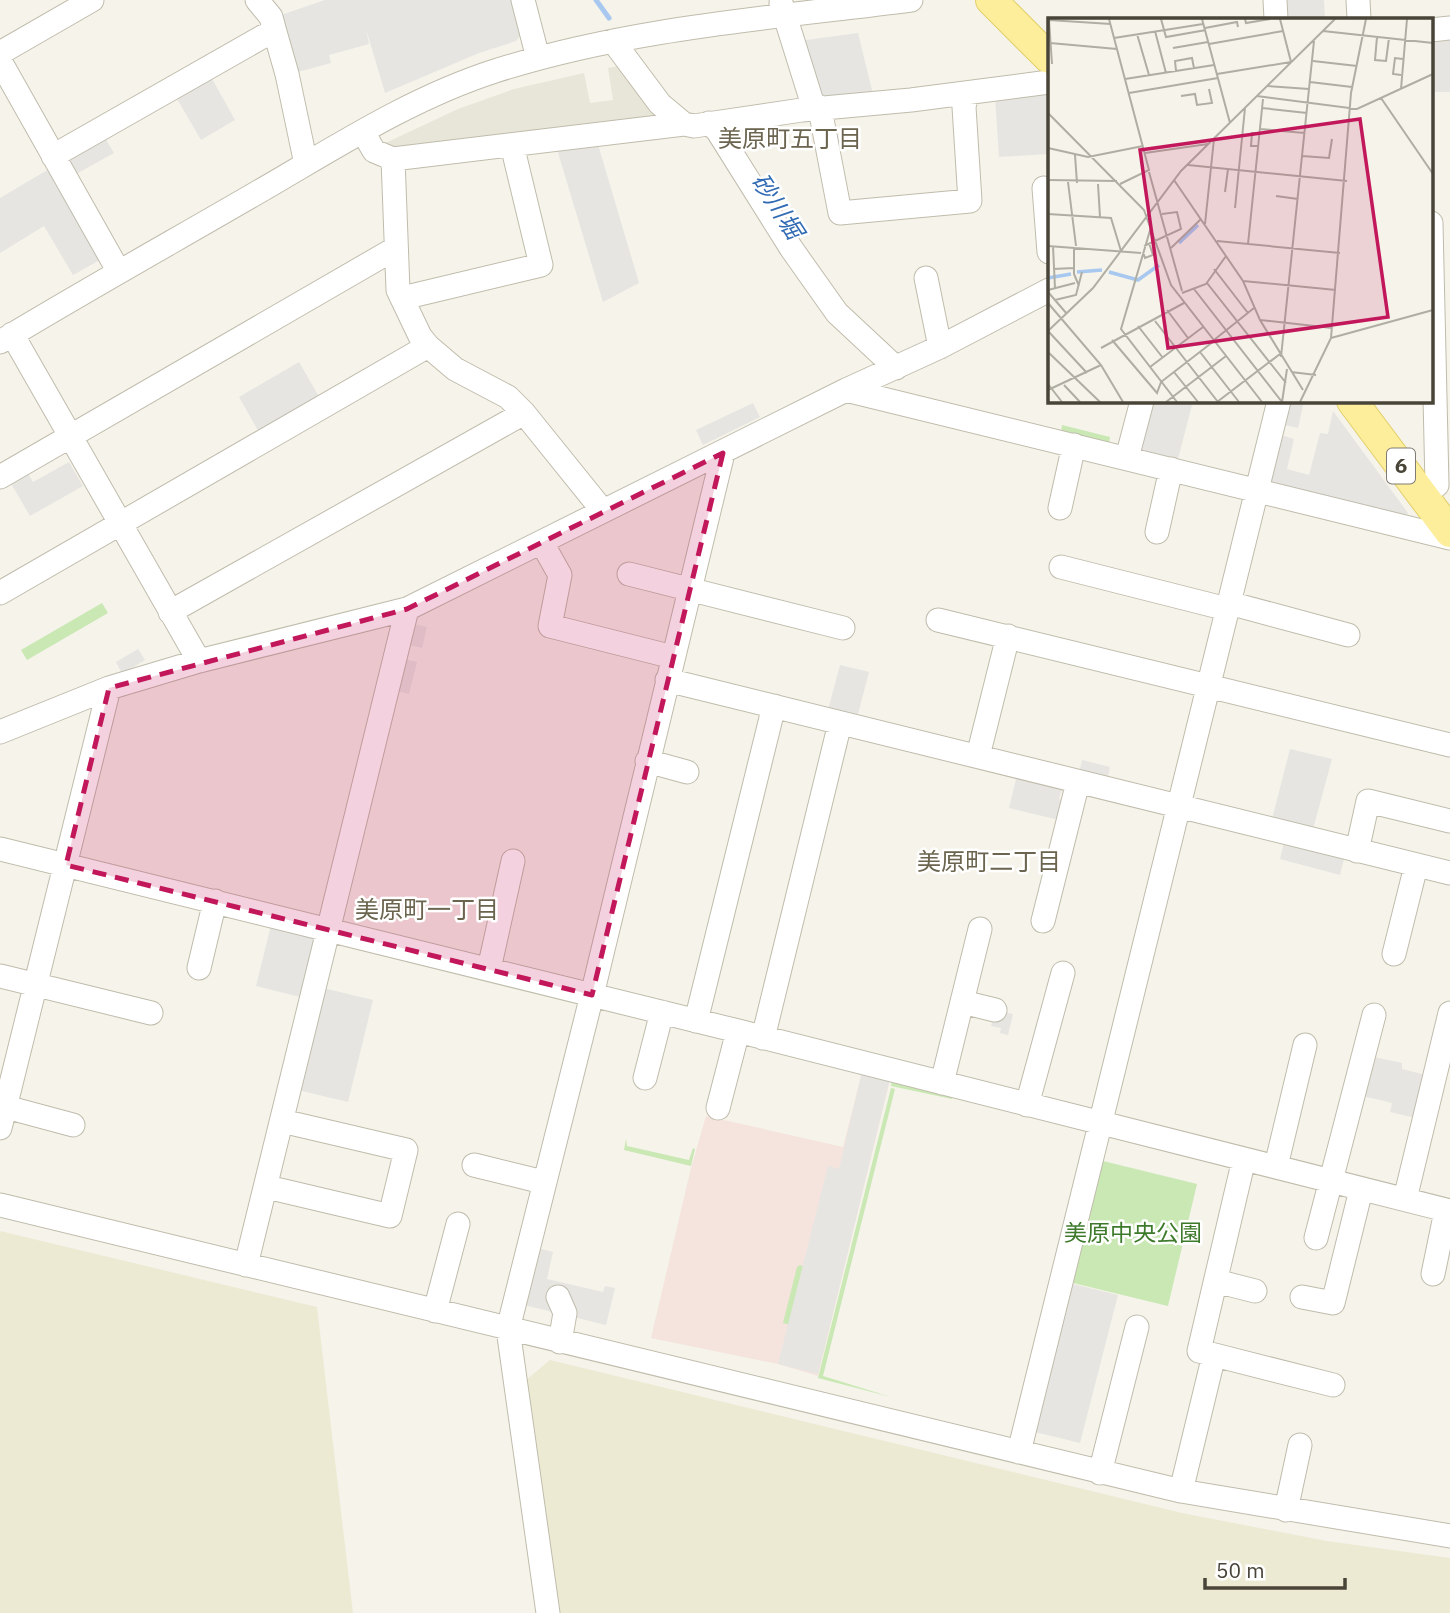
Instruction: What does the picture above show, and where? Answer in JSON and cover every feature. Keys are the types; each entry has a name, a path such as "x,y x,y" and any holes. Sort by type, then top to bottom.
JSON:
{"main road":[{"path":"991,0 1048,57"},
{"name":"6","path":"1353,402 1450,532"}],"street":[{"path":"0,53 92,0"},
{"path":"257,0 271,18 287,74 306,164"},
{"path":"523,0 538,58"},
{"path":"200,662 69,437 4,338 306,164 447,89 538,58 782,8 911,0"},
{"path":"1275,0 1276,18"},
{"path":"1358,0 1360,18"},
{"path":"782,8 812,103 820,110 840,213 970,201 964,107 967,93"},
{"path":"1432,30 1450,28"},
{"path":"54,156 275,32"},
{"path":"613,41 660,104 696,124 718,130 791,248 836,313 896,368"},
{"path":"0,61 119,272"},
{"path":"363,132 374,151 393,159 1048,82"},
{"path":"403,300 541,265 512,145"},
{"path":"393,159 398,290 420,336 455,369 508,397 603,511"},
{"path":"1044,188 1048,239"},
{"path":"0,477 396,248"},
{"path":"1423,496 1437,485 1432,267"},
{"path":"926,278 940,346"},
{"path":"0,732 109,688 407,609 1048,291"},
{"path":"0,593 428,346"},
{"path":"846,390 1450,538"},
{"path":"1127,458 1142,402"},
{"path":"1019,1452 1279,402"},
{"path":"170,612 524,413"},
{"path":"1059,508 1074,445"},
{"path":"548,1613 508,1329 723,453"},
{"path":"1157,532 1171,469"},
{"path":"542,543 561,575 550,626 673,657"},
{"path":"1061,567 1348,635"},
{"path":"629,573 843,628"},
{"path":"246,1265 407,609"},
{"path":"938,620 1450,745"},
{"path":"978,756 1008,636"},
{"path":"667,680 1450,873"},
{"path":"73,1125 3,1118 109,688"},
{"path":"696,1021 774,706"},
{"path":"763,1038 840,723"},
{"path":"647,761 687,772"},
{"path":"1043,921 1078,782"},
{"path":"1357,850 1368,802 1450,821"},
{"path":"0,849 662,1012 1448,1211 1433,1274"},
{"path":"489,969 513,860"},
{"path":"1394,954 1416,866"},
{"path":"199,968 215,901"},
{"path":"942,1083 980,929"},
{"path":"1027,1105 1063,973"},
{"path":"0,976 151,1013"},
{"path":"962,1002 995,1010"},
{"path":"645,1078 662,1012"},
{"path":"1405,1199 1441,1088 1450,1013"},
{"path":"1316,1238 1374,1015"},
{"path":"718,1108 738,1031"},
{"path":"1276,1166 1305,1045"},
{"path":"267,1187 390,1216 406,1150 282,1121"},
{"path":"1244,1159 1199,1351 1333,1385"},
{"path":"474,1165 543,1182"},
{"path":"1302,1297 1333,1303 1360,1189"},
{"path":"0,1205 1100,1473 1286,1510 1450,1536"},
{"path":"435,1311 458,1224"},
{"path":"1216,1281 1255,1291"},
{"path":"558,1297 565,1313 560,1342"},
{"path":"1100,1473 1137,1327"},
{"path":"1181,1491 1214,1354"},
{"path":"1286,1510 1300,1445"}],"highlighted area":[{"path":"723,453 592,995 66,865 109,688 407,609"}],"shaded area":[{"path":"325,0 513,0 522,34 516,41 479,53 385,93 366,29 369,44 329,55 331,63 294,73 278,16"},
{"path":"1283,0 1324,0 1325,18 1287,18"},
{"path":"858,33 874,98 825,102 799,41"},
{"path":"1450,40 1450,92 1432,92 1432,43"},
{"path":"623,65 665,120 404,153 377,147 458,109 514,89 584,73 590,103 613,100 608,68"},
{"path":"211,77 235,120 201,140 176,97"},
{"path":"1048,91 1048,162 1047,154 999,157 995,96"},
{"path":"105,138 114,153 69,178 64,160"},
{"path":"597,141 639,283 603,302 556,146"},
{"path":"49,169 99,254 98,261 73,275 44,226 0,253 0,198"},
{"path":"299,362 321,400 260,434 239,397"},
{"path":"1149,402 1193,402 1178,459 1137,449"},
{"path":"1286,402 1304,402 1298,428 1280,424"},
{"path":"753,403 760,417 703,445 696,430"},
{"path":"1333,411 1408,513 1404,518 1269,483 1266,478 1280,424 1278,434 1294,439 1287,469 1309,475 1320,433 1328,434"},
{"path":"69,462 83,486 30,516 9,480 26,470 33,482"},
{"path":"414,624 427,627 422,648 409,645 406,655"},
{"path":"138,649 145,660 122,674 116,662"},
{"path":"405,659 417,662 409,694 397,691"},
{"path":"840,665 869,672 857,718 828,710"},
{"path":"1290,749 1332,759 1312,833 1271,823"},
{"path":"1082,760 1110,767 1107,781 1079,774"},
{"path":"1017,775 1061,786 1065,792 1061,791 1059,799 1064,801 1059,820 1009,808"},
{"path":"1284,843 1344,859 1340,875 1280,859"},
{"path":"271,925 319,938 304,998 256,986"},
{"path":"323,988 373,1000 348,1102 298,1090"},
{"path":"995,1010 1013,1014 1008,1035 1000,1033 1001,1028 991,1026"},
{"path":"1369,1056 1402,1063 1402,1069 1430,1076 1420,1119 1390,1112 1392,1103 1359,1095"},
{"path":"862,1072 890,1079 818,1376 778,1364 651,1338 706,1116 843,1147"},
{"path":"862,1072 890,1079 818,1374 778,1364 828,1166 839,1169"},
{"path":"0,1231 317,1307 353,1613 0,1613"},
{"path":"533,1247 553,1252 547,1279 603,1292 605,1286 615,1288 606,1325 520,1304"},
{"path":"1069,1283 1118,1295 1080,1443 1031,1431"},
{"path":"550,1360 1182,1513 1327,1541 1450,1558 1450,1613 560,1613 526,1380"}],"green space":[{"path":"1062,425 1110,437 1109,444 1061,432"},
{"path":"102,603 108,613 27,660 21,650"},
{"path":"892,1080 953,1095 952,1099 891,1086"},
{"path":"891,1088 895,1089 823,1376 891,1397 818,1378"},
{"path":"626,1139 627,1146 689,1160 693,1148 691,1166 624,1150"},
{"name":"美原中央公園","path":"1099,1160 1197,1184 1168,1306 1069,1282"},
{"path":"797,1267 805,1267 791,1325 783,1323"}],"waterway":[{"name":"砂川堀","path":"596,0 609,18"}],"district":[{"name":"美原町五丁目","path":"790,139"},
{"name":"美原町二丁目","path":"989,862"},
{"name":"美原町一丁目","path":"427,910"}]}
